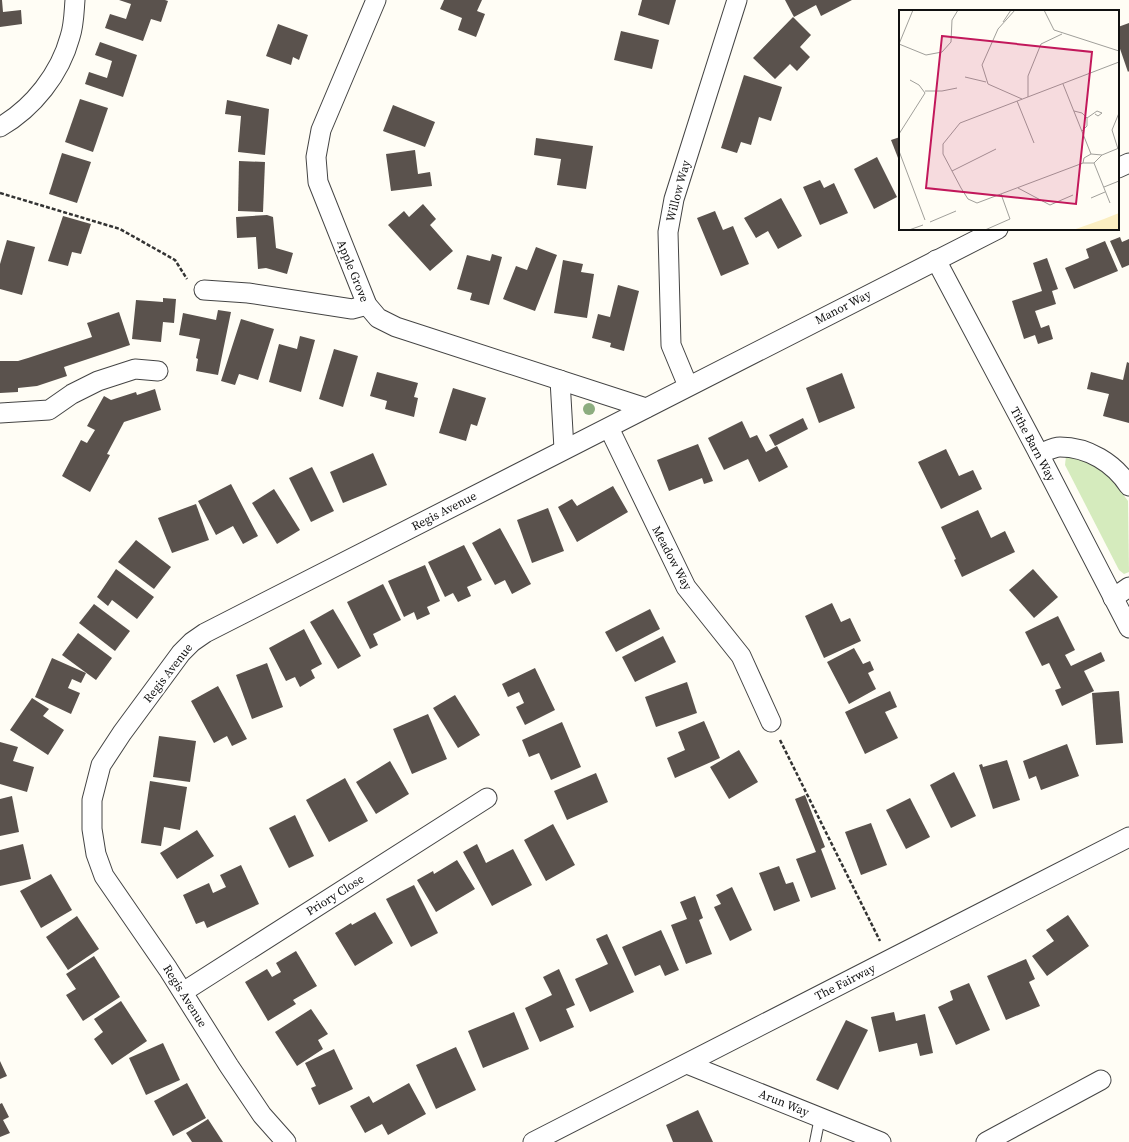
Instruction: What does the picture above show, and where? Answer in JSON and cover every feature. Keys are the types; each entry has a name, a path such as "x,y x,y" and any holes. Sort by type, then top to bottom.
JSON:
{"street":[{"path":"0,127 15,119 54,75 70,36 75,0"},
{"name":"Apple Grove","path":"376,0 321,130 316,157 318,182 367,305 378,318 396,328 646,408"},
{"name":"Willow Way","path":"688,386 671,346 668,232 674,199 737,0"},
{"path":"1119,168 1129,163"},
{"name":"Manor Way","path":"688,386 996,230"},
{"name":"Tithe Barn Way","path":"936,260 1129,628"},
{"path":"204,290 248,293 352,309 367,305"},
{"path":"0,413 49,410 72,394 98,381 135,369 158,371"},
{"path":"560,380 564,449"},
{"name":"Regis Avenue","path":"286,1142 258,1109 183,992 104,876 96,854 92,829 92,800 100,765 182,653 192,642 205,633 564,449 609,428 688,386"},
{"name":"Meadow Way","path":"609,428 686,587 741,656 771,722"},
{"path":"1039,454 1059,447 1082,450 1102,459 1129,486"},
{"path":"1113,598 1129,587"},
{"name":"Priory Close","path":"183,992 488,798"},
{"name":"The Fairway","path":"565,1134 687,1064 1129,837"},
{"name":"Arun Way","path":"687,1064 877,1141"},
{"path":"986,1142 1101,1080"},
{"path":"533,1142 565,1134"}],"lane":[{"path":"815,1142 820,1117"}],"path":[{"path":"0,193 120,229 176,260"},
{"path":"771,722 876,934 890,959"}],"green space":[{"path":"1066,456 1085,459 1108,474 1128,501 1129,572 1124,574 1119,570 1065,465"}],"building":[{"path":"0,0 2,0 3,12 21,10 22,24 0,27"},
{"path":"119,0 168,1 161,22 151,19 143,41 105,28 110,14 126,19 131,4"},
{"path":"444,0 482,0 477,11 485,14 476,37 458,30 462,18 440,9"},
{"path":"642,0 676,0 669,25 638,15"},
{"path":"785,0 852,0 821,16 816,5 794,17"},
{"path":"793,17 811,35 800,47 810,57 797,71 790,64 775,79 753,58"},
{"path":"1129,23 1128,72 1119,46 1119,27"},
{"path":"278,24 308,35 299,60 293,57 291,65 266,56"},
{"path":"621,31 659,40 652,69 614,60"},
{"path":"100,42 137,55 123,97 85,84 89,72 107,78 112,61 95,55"},
{"path":"744,75 782,87 771,121 759,117 751,145 741,142 737,153 721,148"},
{"path":"80,99 108,108 93,152 65,142"},
{"path":"227,100 269,109 265,155 238,152 241,116 225,114"},
{"path":"393,105 435,122 425,147 383,131"},
{"path":"899,137 899,160 891,140"},
{"path":"536,138 593,146 586,189 557,185 561,159 534,155"},
{"path":"415,150 418,174 430,172 432,186 391,191 386,154"},
{"path":"62,153 91,162 77,203 49,194"},
{"path":"877,157 897,197 874,209 854,169"},
{"path":"239,161 265,162 263,212 238,211"},
{"path":"820,180 824,188 834,183 848,213 820,225 803,187"},
{"path":"781,198 802,236 778,249 768,231 756,238 744,218"},
{"path":"423,204 436,219 430,225 453,251 430,271 388,225 404,211 409,217"},
{"path":"715,211 723,230 733,226 749,264 721,276 697,218"},
{"path":"267,215 273,217 276,248 293,253 287,274 266,268 258,269 256,237 237,238 236,217"},
{"path":"63,216 91,224 81,254 72,252 68,266 48,261"},
{"path":"1120,237 1122,242 1129,239 1129,265 1122,268 1110,241"},
{"path":"7,240 35,247 22,295 0,289 0,264"},
{"path":"1105,241 1118,271 1074,289 1065,268 1089,258 1086,249"},
{"path":"536,247 557,255 535,311 503,299 516,266 527,270"},
{"path":"492,254 502,257 489,305 470,300 472,293 457,289 467,255 490,261"},
{"path":"1047,258 1058,289 1052,291 1056,304 1035,311 1041,328 1049,325 1053,339 1038,344 1035,335 1024,339 1012,301 1042,291 1033,263"},
{"path":"563,260 583,264 581,272 594,274 587,318 554,313"},
{"path":"618,285 639,291 624,351 610,347 611,343 592,338 598,314 610,317"},
{"path":"163,298 176,299 174,323 163,322 161,342 132,339 136,300 163,302"},
{"path":"218,310 231,312 218,375 196,371 198,359 196,358 200,339 179,335 183,313 216,320"},
{"path":"119,312 130,345 64,367 67,376 37,386 18,388 18,392 0,393 0,361 18,361 92,337 87,323"},
{"path":"241,319 274,329 258,380 239,374 235,385 221,381"},
{"path":"300,336 315,340 301,392 269,382 279,344 297,349"},
{"path":"334,349 358,356 343,407 319,399"},
{"path":"1127,362 1129,363 1129,423 1103,416 1109,394 1087,389 1091,372 1123,380"},
{"path":"377,372 418,383 414,397 418,398 414,417 385,409 387,401 370,396"},
{"path":"842,373 855,408 819,423 806,388"},
{"path":"453,388 486,398 477,426 471,424 466,441 439,433"},
{"path":"155,389 161,410 124,422 107,454 110,455 90,492 62,476 81,440 87,443 95,430 87,426 104,396 111,400 136,392 137,395"},
{"path":"803,418 808,429 775,446 769,435"},
{"path":"742,421 750,438 757,435 766,452 777,446 788,467 759,482 748,459 724,470 708,438"},
{"path":"698,444 713,481 704,484 702,478 669,491 657,460"},
{"path":"946,449 959,476 973,470 982,489 941,509 918,462"},
{"path":"373,453 387,485 343,503 330,472"},
{"path":"312,467 334,511 311,522 289,478"},
{"path":"231,484 258,536 243,544 233,526 216,535 198,501"},
{"path":"613,486 628,512 577,542 558,507 572,499 577,506"},
{"path":"274,489 300,530 277,544 252,503"},
{"path":"196,504 209,540 172,553 158,518"},
{"path":"548,508 564,551 532,563 517,520"},
{"path":"978,510 991,538 1005,531 1015,552 962,577 954,560 956,559 941,527"},
{"path":"500,528 531,584 512,594 505,580 495,585 472,543"},
{"path":"136,540 171,567 154,589 118,562"},
{"path":"464,545 482,580 467,587 471,596 458,602 453,593 445,597 428,562"},
{"path":"425,565 440,601 427,607 430,614 417,620 414,612 404,617 388,581"},
{"path":"116,569 154,597 137,619 112,600 108,606 97,597"},
{"path":"1033,569 1058,597 1034,618 1009,590"},
{"path":"383,584 401,620 373,634 378,645 370,649 347,602"},
{"path":"832,603 841,622 850,618 861,641 824,658 805,616"},
{"path":"94,604 130,631 115,651 79,623"},
{"path":"333,609 361,656 338,669 310,622"},
{"path":"650,609 660,629 616,652 605,632"},
{"path":"1058,616 1075,650 1065,655 1071,666 1101,652 1105,661 1084,671 1094,691 1062,706 1055,690 1061,688 1049,663 1042,666 1025,632"},
{"path":"304,629 322,664 311,670 315,678 300,687 295,677 286,681 269,648"},
{"path":"78,633 112,658 96,680 62,655"},
{"path":"663,636 676,662 635,682 622,657"},
{"path":"854,648 863,664 870,661 874,670 868,673 876,689 849,704 827,662"},
{"path":"52,658 86,673 81,683 72,679 68,688 80,693 71,714 35,697"},
{"path":"267,663 283,707 252,719 236,675"},
{"path":"535,668 555,710 525,725 516,707 524,703 519,692 508,697 502,684"},
{"path":"687,682 697,713 656,727 645,697"},
{"path":"218,686 247,739 232,746 227,736 214,743 191,701"},
{"path":"890,691 897,707 885,712 898,738 865,754 845,712"},
{"path":"1119,691 1123,743 1096,745 1092,693"},
{"path":"455,695 480,735 458,748 433,708"},
{"path":"32,698 49,709 43,716 64,730 48,755 10,730"},
{"path":"428,714 447,759 412,774 393,729"},
{"path":"704,721 720,758 675,778 667,758 685,750 678,732"},
{"path":"562,722 581,767 551,780 539,753 529,757 522,740"},
{"path":"159,736 196,741 190,782 153,777"},
{"path":"0,742 18,747 13,761 34,767 27,792 0,784"},
{"path":"1067,744 1079,776 1041,790 1036,776 1029,779 1023,761"},
{"path":"739,750 758,782 729,799 710,767"},
{"path":"1007,760 1020,800 993,809 979,765 982,764 983,767"},
{"path":"390,761 409,794 376,814 356,782"},
{"path":"954,772 976,816 951,828 930,785"},
{"path":"596,773 608,802 567,820 554,791"},
{"path":"345,778 368,821 329,842 306,800"},
{"path":"150,781 187,787 180,830 164,827 161,846 141,843"},
{"path":"805,795 825,847 821,849 836,889 811,898 796,859 816,852 795,799"},
{"path":"12,796 19,832 0,836 0,799"},
{"path":"910,798 930,837 906,849 886,810"},
{"path":"295,815 314,856 289,868 269,828"},
{"path":"871,823 887,865 861,875 845,832"},
{"path":"553,824 575,865 546,881 524,840"},
{"path":"197,830 214,856 177,879 160,853"},
{"path":"23,844 31,879 0,886 0,850"},
{"path":"477,844 486,863 513,849 532,885 492,906 463,852"},
{"path":"457,860 475,889 436,912 417,880 433,871 434,874"},
{"path":"241,865 259,904 207,928 204,921 196,924 183,895 209,883 213,893 226,887 220,875"},
{"path":"779,866 786,884 793,882 800,901 774,911 759,873"},
{"path":"51,874 72,910 41,928 20,891"},
{"path":"414,885 438,933 411,947 386,899"},
{"path":"732,887 752,930 730,941 714,907 721,904 716,895"},
{"path":"695,896 703,918 699,920 712,954 686,964 671,925 687,919 680,902"},
{"path":"375,912 393,943 355,966 335,933 351,923 352,925"},
{"path":"1068,915 1089,946 1047,976 1032,956 1054,941 1046,930"},
{"path":"77,916 99,949 68,970 46,937"},
{"path":"661,930 679,970 665,976 660,965 635,976 622,947"},
{"path":"607,934 634,992 590,1012 575,979 608,964 596,939"},
{"path":"296,951 317,986 293,1000 296,1004 268,1021 245,982 267,969 272,977 281,972 276,963"},
{"path":"94,956 120,997 83,1021 66,995 76,989 66,974"},
{"path":"1026,959 1035,979 1029,982 1040,1006 1006,1020 987,976"},
{"path":"559,969 575,1005 566,1009 574,1027 540,1042 525,1008 552,995 543,977"},
{"path":"969,983 990,1030 956,1045 938,1007 953,1000 950,991"},
{"path":"121,1001 147,1041 112,1065 94,1039 103,1032 94,1019"},
{"path":"311,1009 328,1034 318,1040 323,1049 297,1066 275,1032"},
{"path":"514,1012 529,1049 483,1068 468,1031"},
{"path":"894,1012 896,1021 925,1014 933,1053 920,1056 917,1043 879,1052 871,1017"},
{"path":"846,1020 868,1030 838,1090 816,1080"},
{"path":"163,1043 180,1080 146,1095 129,1058"},
{"path":"456,1047 476,1090 436,1109 416,1065"},
{"path":"334,1049 353,1089 319,1105 311,1088 316,1086 305,1063"},
{"path":"0,1061 7,1076 0,1079"},
{"path":"187,1083 206,1118 173,1136 154,1101"},
{"path":"409,1083 426,1114 388,1135 382,1124 365,1133 350,1106 369,1096 373,1103"},
{"path":"2,1103 9,1117 3,1120 10,1133 0,1137 0,1104"},
{"path":"698,1110 713,1142 673,1142 666,1125"},
{"path":"208,1119 223,1142 192,1142 186,1133"}]}
